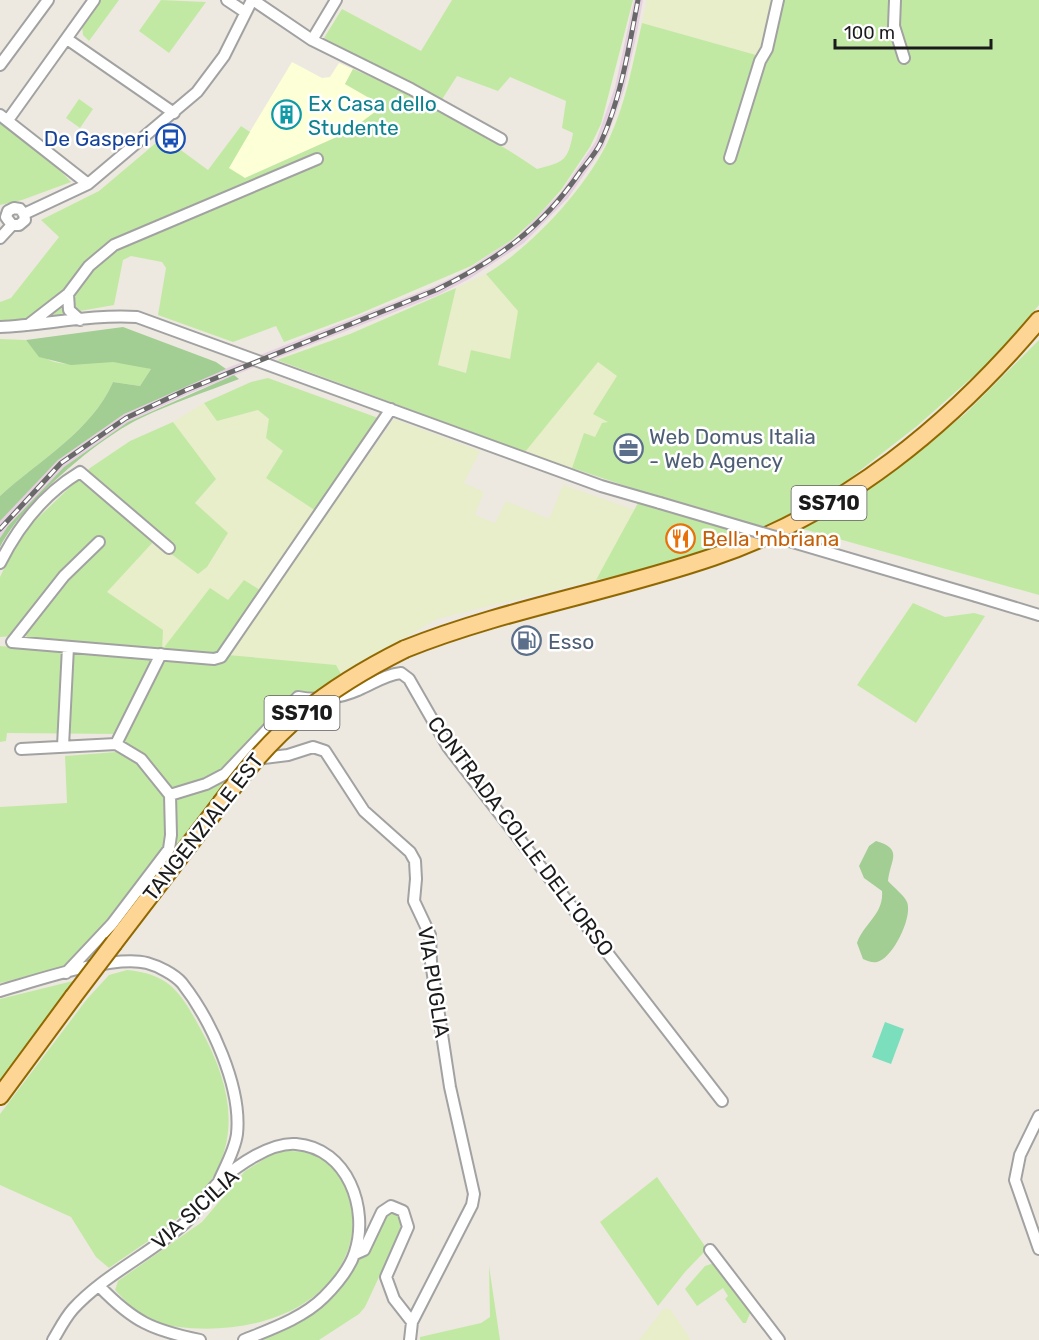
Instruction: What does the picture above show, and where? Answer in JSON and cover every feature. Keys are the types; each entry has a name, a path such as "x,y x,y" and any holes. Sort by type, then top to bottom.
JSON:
{"main road":[{"name":"TANGENZIALE EST","path":"0,1096 252,760 318,700 365,669 405,649 486,619 568,599 713,557 785,528 816,511 918,442 958,408 1039,320"}],"street":[{"path":"0,65 48,0"},
{"path":"88,184 4,118 67,39 94,0"},
{"path":"227,0 245,12"},
{"path":"0,238 6,220 22,223 24,214 88,184 197,92 224,56 252,0 312,40 411,89 501,139"},
{"path":"312,40 336,0"},
{"path":"730,158 760,61 767,49 778,0"},
{"path":"895,0 894,26 904,58"},
{"path":"67,39 174,112"},
{"path":"53,324 64,301 89,266 114,245 317,159"},
{"path":"64,301 73,316 80,320"},
{"path":"26,326 64,301"},
{"path":"0,327 53,324 115,316 136,317 601,486 1039,615"},
{"path":"0,642 214,659 220,657 391,409"},
{"path":"0,563 14,534 41,505 80,472 169,548"},
{"path":"12,642 64,576 99,542"},
{"path":"63,746 68,647"},
{"path":"116,744 160,654"},
{"name":"CONTRADA COLLE DELL'ORSO","path":"170,795 206,784 225,774 298,697 311,699 339,696 357,691 388,674 401,673 409,680 448,747 722,1101"},
{"path":"21,748 116,744 141,759 170,795 169,849 112,924 66,972"},
{"name":"VIA PUGLIA","path":"237,760 288,755 313,747 325,751 364,811 410,852 415,861 414,901 430,935 431,962 450,1087 474,1194 472,1205 412,1322 410,1340"},
{"path":"0,991 66,972 129,960 161,969 181,982 206,1023 230,1072 236,1107 237,1136 219,1182"},
{"path":"1039,1116 1020,1155 1015,1180 1039,1249"},
{"name":"VIA SICILIA","path":"53,1340 73,1310 185,1223 219,1182 263,1152 296,1143 320,1151 344,1171 357,1198 359,1232 355,1254 338,1281 322,1299 274,1328 244,1340"},
{"path":"355,1254 364,1250 382,1212 392,1206 402,1211 408,1227 386,1277 394,1299 412,1322"},
{"path":"710,1250 779,1340"},
{"path":"100,1287 134,1318 150,1328 200,1340"}],"shaded area":[{"path":"634,0 643,0 637,33 624,90 604,146 568,198 524,243 469,279 438,295 272,360 260,355 435,286 465,271 518,236 561,192 596,141 615,87"},
{"path":"647,0 779,0 767,58 642,23"},
{"path":"292,62 322,78 330,77 339,63 353,69 345,84 384,106 348,132 245,178 228,168"},
{"path":"685,246 617,418 595,438 584,433 572,468 525,452"},
{"path":"486,274 519,311 510,360 472,350 466,373 438,365 456,288"},
{"path":"245,361 257,366 128,422 64,467 8,526 0,538 0,520 58,460 124,414 184,385"},
{"path":"204,403 217,421 259,410 269,420 266,438 283,451 316,511 260,590 244,580 228,600 161,651 106,592 154,541 198,574 207,567 228,534 195,503 216,479 173,422"},
{"path":"394,419 480,451 464,483 484,492 475,515 495,523 506,501 549,519 563,485 635,510 596,580 437,619 341,674 336,665 228,655"},
{"path":"664,1308 671,1310 691,1340 639,1340"}],"green space":[{"path":"99,0 119,0 89,41 83,35 82,25"},
{"path":"161,0 206,2 169,53 139,31"},
{"path":"452,0 633,0 601,124 590,147 561,190 513,239 471,266 359,314 284,342 276,326 233,342 158,315 166,268 162,262 131,256 123,260 114,305 12,323 0,323 0,302 11,298 59,237 41,220 99,191 163,137 208,170 241,126 250,132 229,168 245,178 348,132 383,106 345,84 353,69 448,114 537,169 559,162 567,155 573,133 562,128 566,101 510,77 498,91 457,76 441,101 324,38 342,9 421,51"},
{"path":"779,0 1039,0 1039,305 993,359 917,426 826,497 736,540 630,573 596,580 644,492 572,468 584,433 595,437 602,423 608,422 593,414 617,376 598,362 525,452 277,360 350,334 456,288 438,365 466,373 471,350 510,359 518,311 486,274 539,233 572,196 599,158 620,111 642,23 767,58"},
{"path":"79,99 93,109 80,128 66,118"},
{"path":"0,123 47,157 71,182 22,200 0,205"},
{"path":"123,327 216,362 226,369 124,414 58,460 0,521 0,496 63,444 92,416 104,400 113,382 140,386 151,369 113,362 71,365 39,357 26,340"},
{"path":"0,339 26,340 47,359 67,364 114,362 151,369 140,386 113,382 104,400 92,416 63,444 0,496"},
{"path":"1039,340 1039,595 803,529 915,454 965,414"},
{"path":"234,375 239,379 141,418 83,456 25,512 0,547 0,538 8,526 64,467 128,422"},
{"path":"268,378 381,419 316,511 266,478 283,451 266,438 269,419 258,410 217,421 204,403 251,382"},
{"path":"173,422 216,479 195,503 228,533 207,567 198,574 154,541 107,592 163,630 162,650 210,588 228,600 244,580 260,590 221,652 213,656 30,640 25,635 26,632 47,607 40,602 13,636 0,637 0,577 20,535 90,468 130,441"},
{"path":"913,603 945,617 974,613 985,616 916,723 857,685"},
{"path":"0,646 156,658 115,734 7,733 6,741 0,742"},
{"path":"228,655 336,665 341,674 279,724 229,776 91,960 0,983 0,807 67,803 65,756 116,752 165,658 222,663"},
{"path":"876,841 885,844 893,852 888,881 905,899 908,909 904,927 895,945 883,959 873,962 863,959 857,943 877,912 882,899 882,891 864,878 859,866 869,846"},
{"path":"127,970 142,972 164,981 173,987 187,1005 212,1051 221,1074 229,1118 227,1140 220,1162 209,1184 173,1223 109,1268 96,1257 71,1217 0,1185 0,1114 87,999 109,975"},
{"path":"77,980 0,1083 0,999"},
{"path":"885,1022 904,1029 891,1064 872,1057"},
{"path":"277,1151 304,1152 318,1156 338,1175 350,1201 352,1230 345,1257 330,1280 311,1299 287,1313 260,1322 203,1329 175,1327 149,1321 115,1290 118,1281 202,1222 245,1171"},
{"path":"657,1177 707,1249 658,1306 600,1222"},
{"path":"388,1212 395,1212 401,1216 400,1232 365,1307 359,1314 319,1340 258,1340 325,1305 345,1280 355,1262 370,1250"},
{"path":"717,1262 751,1311 746,1323 743,1323 725,1299 728,1296 723,1288 697,1306 685,1289 705,1266"},
{"path":"489,1266 500,1340 420,1340 420,1337 481,1323 490,1317"}],"railway":[{"path":"0,529 61,463 126,418 186,390 436,290 479,267 516,241 550,210 599,146 619,90 638,0"}],"place":[{"name":"Ex Casa dello Studente","path":"287,115"},
{"name":"De Gasperi","path":"170,138"},
{"name":"Web Domus Italia - Web Agency","path":"628,448"},
{"name":"Bella 'mbriana","path":"681,538"},
{"name":"Esso","path":"527,641"}]}
